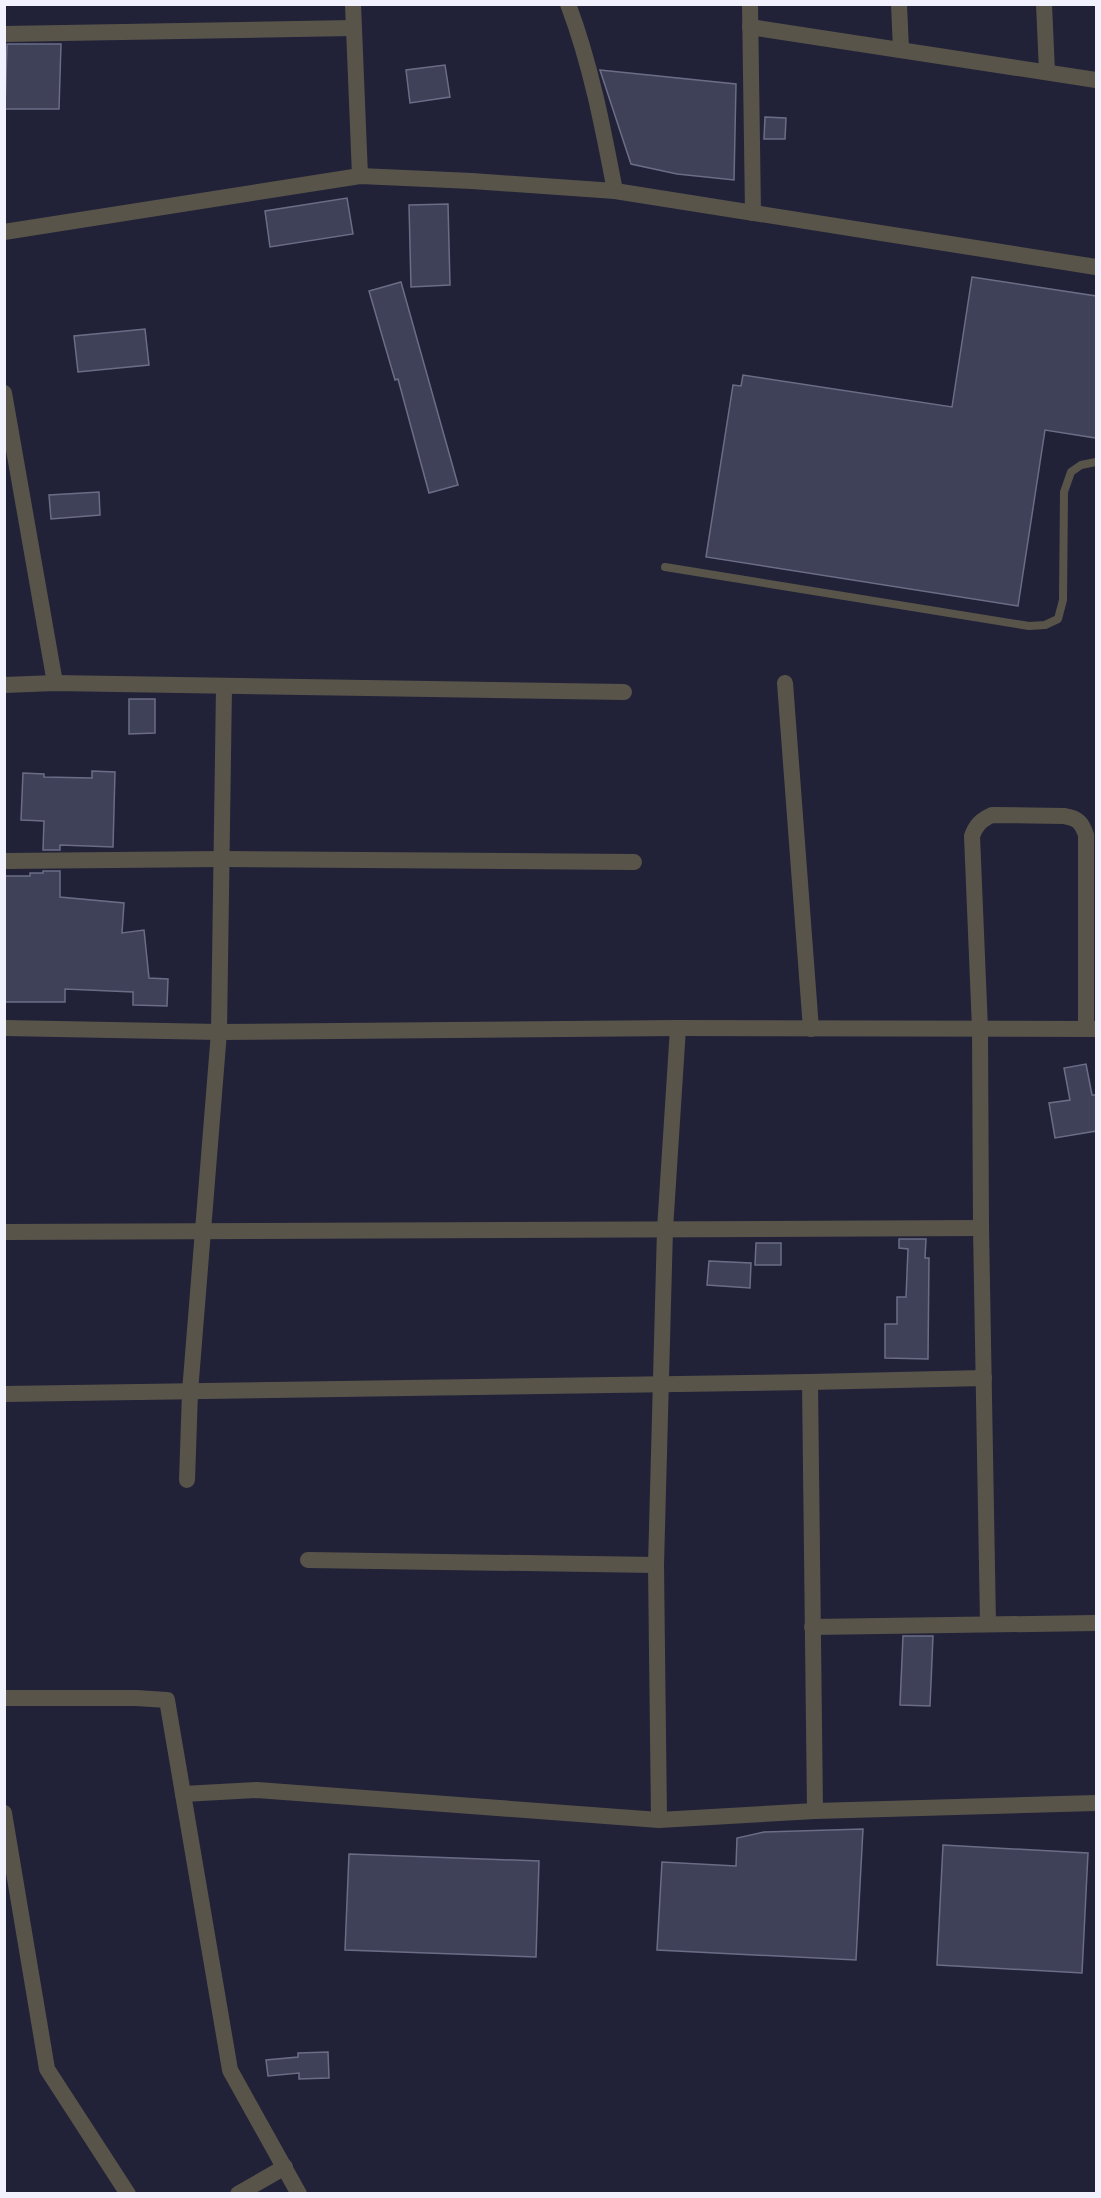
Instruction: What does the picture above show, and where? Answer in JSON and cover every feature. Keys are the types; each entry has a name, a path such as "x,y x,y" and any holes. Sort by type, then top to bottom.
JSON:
{"street":[{"path":"353,4 352,28 360,176"},
{"path":"568,4 579,35 599,110 615,191"},
{"path":"750,4 753,213"},
{"path":"899,4 901,50"},
{"path":"1044,4 1047,72"},
{"path":"750,27 1096,80"},
{"path":"4,34 352,28"},
{"path":"4,232 360,176 615,191 1096,267"},
{"path":"4,393 55,683"},
{"path":"4,685 55,683 624,692"},
{"path":"785,683 811,1029"},
{"path":"187,1480 190,1392 219,1032 224,687"},
{"path":"4,1028 219,1032 678,1028 811,1029 980,1029 1091,1029 1086,835 1082,823 1073,817 993,815 983,819 976,826 972,836 980,1029 988,1624"},
{"path":"4,861 222,859 634,862"},
{"path":"659,1820 656,1565 665,1229 678,1028"},
{"path":"4,1232 981,1228"},
{"path":"4,1394 662,1385 984,1377"},
{"path":"810,1382 815,1811"},
{"path":"308,1560 656,1565"},
{"path":"812,1627 1096,1623"},
{"path":"4,1698 167,1700 230,2070 299,2193"},
{"path":"183,1794 257,1790 659,1820 815,1811 1096,1803"},
{"path":"4,1813 46,2069 129,2193"},
{"path":"238,2193 285,2167"}],"lane":[{"path":"664,567 1029,626 1045,625 1058,619 1063,600 1064,492 1071,472 1082,465 1096,462"}],"building":[{"path":"7,44 61,44 59,109 5,109"},
{"path":"445,65 450,97 410,103 406,70"},
{"path":"600,70 736,84 734,180 677,174 631,164"},
{"path":"765,117 786,118 785,139 764,139"},
{"path":"347,198 353,234 270,247 265,211"},
{"path":"448,204 450,285 411,287 409,205"},
{"path":"972,277 1096,296 1096,438 1045,430 1018,606 706,557 733,385 741,386 743,375 952,407"},
{"path":"401,282 458,485 429,493 398,379 395,380 369,291"},
{"path":"145,329 149,365 78,372 74,336"},
{"path":"99,492 100,515 51,519 49,495"},
{"path":"129,699 155,699 155,733 129,734"},
{"path":"92,771 115,772 113,847 60,845 60,850 43,850 44,821 21,820 23,773 44,774 44,777 92,778"},
{"path":"43,871 60,871 60,897 124,903 122,933 144,930 149,978 168,979 167,1006 133,1005 133,992 65,989 65,1002 5,1002 4,876 30,876 30,873 43,873"},
{"path":"1086,1064 1092,1095 1096,1095 1096,1131 1055,1138 1049,1103 1070,1100 1064,1068"},
{"path":"899,1239 926,1239 925,1258 929,1258 928,1359 885,1358 885,1324 897,1324 897,1297 906,1297 908,1249 899,1248"},
{"path":"756,1243 781,1243 781,1265 755,1265"},
{"path":"709,1261 751,1263 750,1288 707,1285"},
{"path":"903,1636 933,1636 930,1706 900,1705"},
{"path":"863,1829 856,1960 657,1950 662,1862 736,1866 737,1838 764,1832"},
{"path":"943,1845 1088,1853 1082,1973 937,1965"},
{"path":"349,1854 539,1861 536,1957 345,1950"},
{"path":"328,2052 329,2078 299,2079 299,2073 268,2076 266,2060 298,2057 298,2053"}]}
